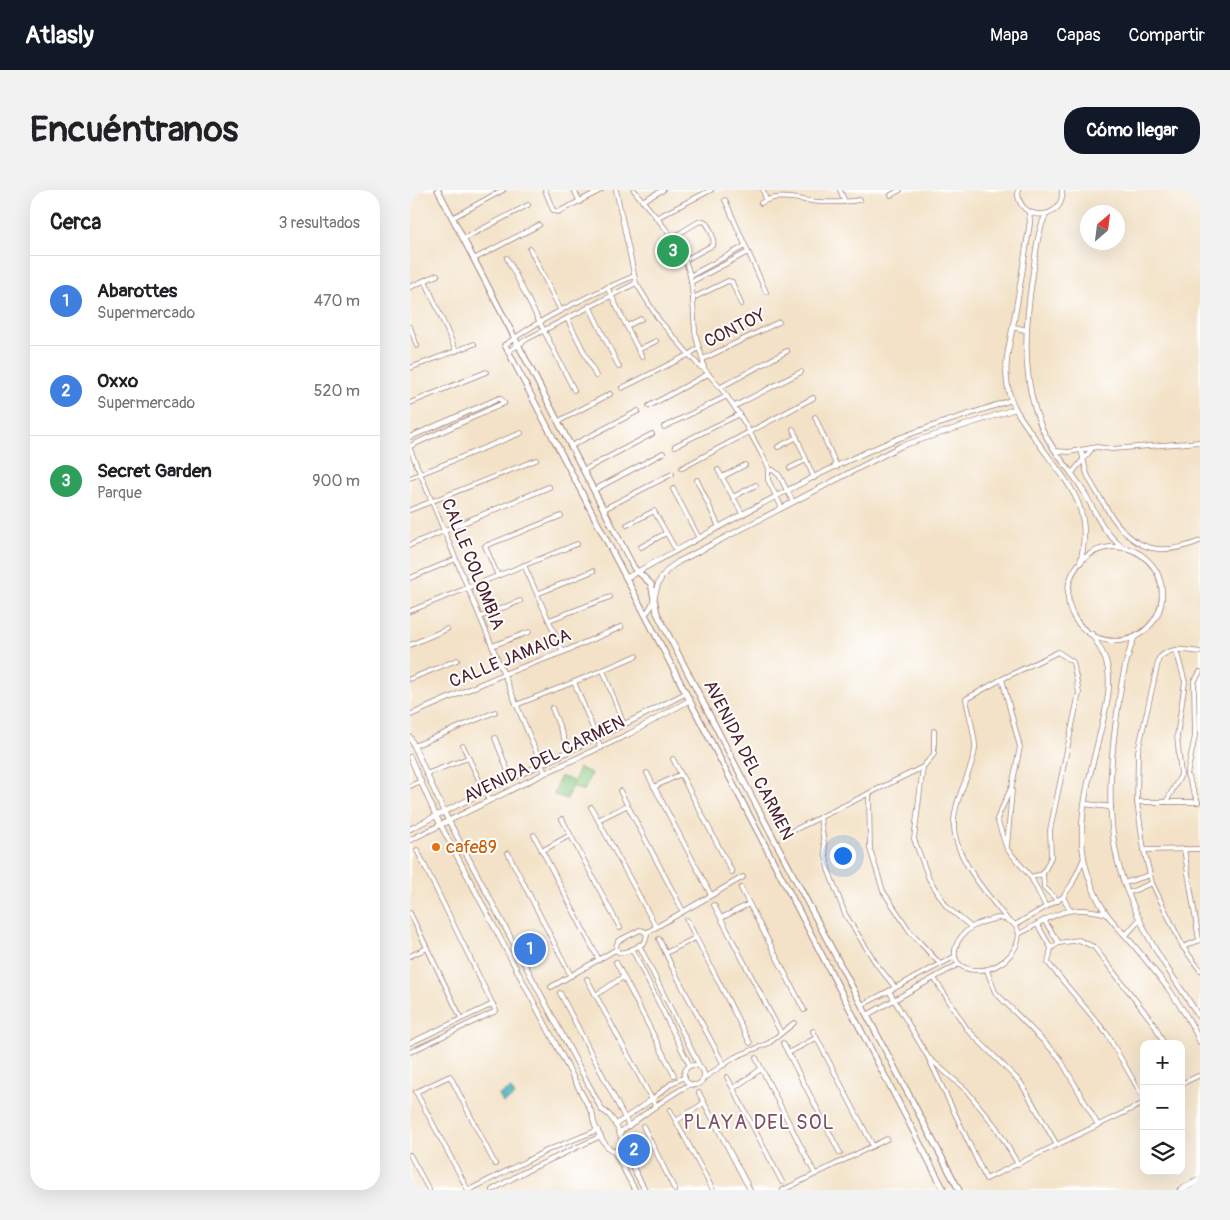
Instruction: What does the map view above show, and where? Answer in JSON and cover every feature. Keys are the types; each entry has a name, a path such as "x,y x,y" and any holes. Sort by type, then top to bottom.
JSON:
{"highway":[{"path":"1181,1190 1200,1180"}],"main road":[{"name":"AVENIDA DEL CARMEN","path":"438,190 634,568 652,584 657,613 959,1190"},
{"name":"AVENIDA DEL CARMEN","path":"505,345 944,1190"},
{"path":"528,389 539,384"},
{"path":"743,806 752,797"},
{"path":"792,896 802,891"},
{"path":"838,986 849,981"},
{"path":"869,1046 880,1040"},
{"path":"931,1164 942,1158"}],"street":[{"path":"452,218 503,190"},
{"path":"545,190 553,210 556,212 560,212 601,190"},
{"path":"574,190 580,202"},
{"path":"616,190 636,283 659,320 699,366 704,368"},
{"path":"634,190 672,238 685,260 691,282 695,331 704,368 735,406 751,432 770,470 780,475 793,502"},
{"path":"642,201 663,190"},
{"path":"656,218 711,190"},
{"path":"763,190 766,200"},
{"path":"840,190 845,202"},
{"path":"891,194 899,190"},
{"path":"1018,190 1019,200 1023,207 1029,212 1036,214 1046,214 1057,208 1061,202 1062,190"},
{"path":"761,203 766,200 800,198 817,202 860,200"},
{"path":"725,200 766,292"},
{"path":"463,239 528,205"},
{"path":"1029,212 1030,222 1006,361 1006,373 1011,400 1015,409 1032,436 1065,478 1081,506 1085,537 1080,563"},
{"path":"1046,214 1038,234 1027,309 1026,351 1031,394 1042,428 1090,501 1101,526 1123,548"},
{"path":"672,238 698,222 704,221 707,223 714,241 713,245 685,260"},
{"path":"474,259 539,225"},
{"path":"690,276 745,246"},
{"path":"530,249 561,311"},
{"path":"691,282 748,252"},
{"path":"507,258 574,390"},
{"path":"410,285 437,275"},
{"name":"AVENIDA DEL CARMEN","path":"505,345 540,322 607,287 634,276"},
{"path":"425,280 456,351"},
{"path":"693,298 728,281 732,282 741,304"},
{"path":"509,351 566,318 636,283"},
{"path":"607,287 642,357"},
{"path":"589,306 619,367"},
{"path":"566,318 596,376"},
{"path":"627,326 641,319"},
{"name":"CONTOY","path":"703,359 779,322"},
{"path":"410,327 417,346"},
{"path":"1012,327 1026,330"},
{"path":"638,350 656,341"},
{"path":"410,368 474,344"},
{"path":"622,388 690,354 698,348"},
{"path":"721,387 787,351"},
{"path":"410,403 486,372"},
{"path":"735,406 801,372"},
{"path":"649,406 708,374"},
{"path":"558,421 610,394"},
{"path":"664,427 727,396"},
{"path":"410,437 500,398 504,403 410,447"},
{"path":"682,468 813,398"},
{"path":"626,578 667,554 777,497 893,440 1011,400"},
{"path":"645,614 652,607 662,576 674,564 901,446 1015,409"},
{"path":"571,446 638,411"},
{"path":"675,446 740,414"},
{"path":"815,417 837,466"},
{"path":"1032,436 1042,428"},
{"path":"793,429 814,478"},
{"path":"410,478 521,433"},
{"path":"584,470 652,434"},
{"path":"778,446 797,437"},
{"path":"1056,451 1069,452 1200,442"},
{"name":"CALLE COLOMBIA","path":"410,447 545,773"},
{"path":"1072,473 1092,449"},
{"path":"1081,451 1086,473 1109,513 1117,525 1137,543 1152,549 1171,550 1200,541"},
{"path":"594,490 663,454"},
{"path":"410,510 536,460"},
{"path":"790,468 806,460"},
{"path":"843,464 848,473"},
{"path":"722,477 744,465"},
{"path":"718,470 743,515"},
{"path":"770,470 768,472 768,480 782,508"},
{"path":"604,509 672,474"},
{"path":"697,480 719,527"},
{"path":"734,497 756,484"},
{"path":"410,545 549,487"},
{"path":"674,489 700,538"},
{"path":"753,510 758,520"},
{"path":"628,525 654,511 676,550"},
{"path":"498,576 485,546 561,516"},
{"path":"641,547 666,533"},
{"path":"410,611 577,544"},
{"path":"1102,548 1123,548 1132,550 1145,557 1156,570 1162,585 1162,601 1157,616 1148,629 1134,638 1118,641 1102,639 1092,634 1077,621 1070,608 1068,593 1071,578 1080,563 1089,555 1102,548"},
{"path":"667,554 674,564"},
{"path":"410,578 456,559"},
{"path":"524,565 563,652"},
{"path":"537,594 593,571"},
{"path":"549,620 610,597"},
{"path":"480,617 520,600"},
{"name":"CALLE JAMAICA","path":"410,715 504,674 563,652 621,627"},
{"path":"410,645 447,629"},
{"path":"492,646 529,632"},
{"path":"1092,634 1107,663 1109,683 1106,708 1085,804 1082,838 1084,858 1091,884 1107,914 1126,935 1181,1006 1200,1042"},
{"path":"1134,638 1127,655 1122,676 1110,766 1111,807 1118,859 1124,883 1140,919 1167,968 1200,1019"},
{"path":"1166,802 1181,775 1177,736 1186,682 1176,650"},
{"path":"1200,652 1167,651 1159,658 1138,751 1138,802 1144,850 1152,883 1183,947 1200,970"},
{"path":"954,957 964,968 987,970 998,966 1007,959 1013,951 1019,934 1017,928 1007,919 972,874 956,840 954,822 958,801 975,748 966,699 1058,652 1072,662 1079,693 1050,830 1051,857 1043,874 1044,887 1058,901"},
{"path":"516,704 636,656"},
{"path":"410,679 457,660"},
{"path":"603,670 624,725"},
{"path":"1138,802 1199,802 1187,775 1195,736 1194,682 1200,672"},
{"path":"1002,679 1020,747 1012,786 1007,849"},
{"path":"574,682 601,748"},
{"path":"1186,682 1194,682"},
{"name":"AVENIDA DEL CARMEN","path":"410,829 541,764 597,739 686,693"},
{"name":"AVENIDA DEL CARMEN","path":"410,840 545,773 601,748 690,700"},
{"path":"552,708 569,751"},
{"path":"653,711 657,719"},
{"path":"414,746 495,712"},
{"path":"786,834 923,767 934,754 934,731"},
{"path":"410,737 448,821 602,1110 609,1114 619,1133 622,1147 645,1190"},
{"path":"495,738 512,779"},
{"path":"463,746 489,801"},
{"path":"410,757 436,816 593,1115 593,1120 601,1136 607,1147 614,1151 634,1189 642,1184"},
{"path":"426,774 468,758"},
{"path":"673,759 732,872"},
{"path":"923,767 914,840 929,879 947,908 971,927"},
{"path":"647,773 711,895"},
{"path":"654,787 681,774"},
{"path":"410,786 420,781"},
{"path":"1012,786 996,819 1007,849 1031,877 1046,907"},
{"path":"620,791 626,806 684,911"},
{"path":"869,793 870,849 883,891 911,933 940,964"},
{"path":"1085,804 1111,807"},
{"path":"598,820 626,806"},
{"path":"591,807 656,927"},
{"path":"820,817 828,869 845,914 877,965 895,988"},
{"path":"562,819 620,928"},
{"path":"534,835 599,960"},
{"path":"542,851 570,835"},
{"path":"1183,947 1200,940 1184,849"},
{"path":"1144,850 1200,849"},
{"path":"410,1052 496,1011 417,850"},
{"path":"508,853 570,976"},
{"path":"1014,925 1063,897 1072,884 1084,858"},
{"path":"1031,877 1043,874"},
{"path":"1124,883 1150,875"},
{"path":"646,933 743,877"},
{"path":"1128,893 1152,883"},
{"path":"1037,890 1044,887"},
{"path":"741,888 804,1010"},
{"path":"1063,897 1070,910"},
{"path":"721,918 748,904"},
{"path":"714,905 781,1033"},
{"path":"1019,934 1060,912 1086,910 1107,914"},
{"path":"410,913 461,1018"},
{"path":"862,1005 954,957 958,941 971,927 988,920 1007,919"},
{"path":"1126,935 1140,919"},
{"path":"686,920 750,1043"},
{"path":"1023,920 1028,929"},
{"path":"1044,920 1059,943"},
{"path":"1037,924 1051,948 1048,963 1107,1034 1140,1091"},
{"path":"617,949 617,943 620,940 638,930 646,933"},
{"path":"617,949 624,953 639,946 647,940 646,933"},
{"path":"666,953 695,938"},
{"path":"659,939 724,1065"},
{"path":"1051,948 1059,943 1079,940 1094,947 1154,1024 1162,1040"},
{"path":"639,946 704,1072 704,1078"},
{"path":"410,956 427,948"},
{"path":"552,988 617,949"},
{"path":"632,949 690,1066"},
{"path":"616,962 674,1075"},
{"path":"867,1015 959,964"},
{"path":"987,970 995,992 1059,1057 1098,1125"},
{"path":"917,976 922,984"},
{"path":"596,995 623,977"},
{"path":"934,978 967,1029 1021,1083 1057,1145"},
{"path":"587,979 656,1107"},
{"path":"889,991 928,1056 986,1179 1140,1104"},
{"path":"560,994 629,1126"},
{"path":"410,1043 493,1004"},
{"path":"619,1133 674,1092 691,1084 700,1083 704,1078 735,1057 769,1043 794,1023"},
{"path":"813,1031 873,1146"},
{"path":"788,1053 816,1038"},
{"path":"783,1043 840,1153"},
{"path":"928,1056 966,1090 996,1127 1018,1164"},
{"path":"756,1058 815,1174"},
{"path":"690,1066 700,1067"},
{"path":"685,1077 686,1071 690,1066"},
{"path":"734,1088 762,1069"},
{"path":"495,1164 450,1076 416,1092 469,1190 536,1156 598,1130"},
{"path":"1185,1081 1198,1076"},
{"path":"614,1125 672,1083 685,1077"},
{"path":"685,1077 691,1084"},
{"path":"727,1077 782,1182"},
{"path":"699,1093 750,1190"},
{"path":"585,1100 594,1095"},
{"path":"676,1121 704,1103"},
{"path":"593,1115 597,1111 602,1110"},
{"path":"670,1110 713,1190"},
{"path":"642,1126 675,1190"},
{"path":"492,1190 572,1148 601,1136"},
{"path":"783,1190 887,1139"},
{"path":"569,1142 572,1148"},
{"path":"614,1151 622,1147"},
{"path":"410,1155 427,1189"},
{"path":"536,1156 540,1164"}],"green space":[{"path":"579,768 591,773 584,791 572,787"},
{"path":"560,776 573,781 567,799 554,795"}],"water":[{"path":"511,1089 515,1096 503,1103 499,1095"}],"place":[{"name":"Secret Garden","path":"673,251"},
{"name":"cafe89","path":"436,847"},
{"name":"Abarottes","path":"530,949"},
{"name":"Oxxo","path":"634,1150"}],"district":[{"name":"PLAYA DEL SOL","path":"759,1122"}]}
